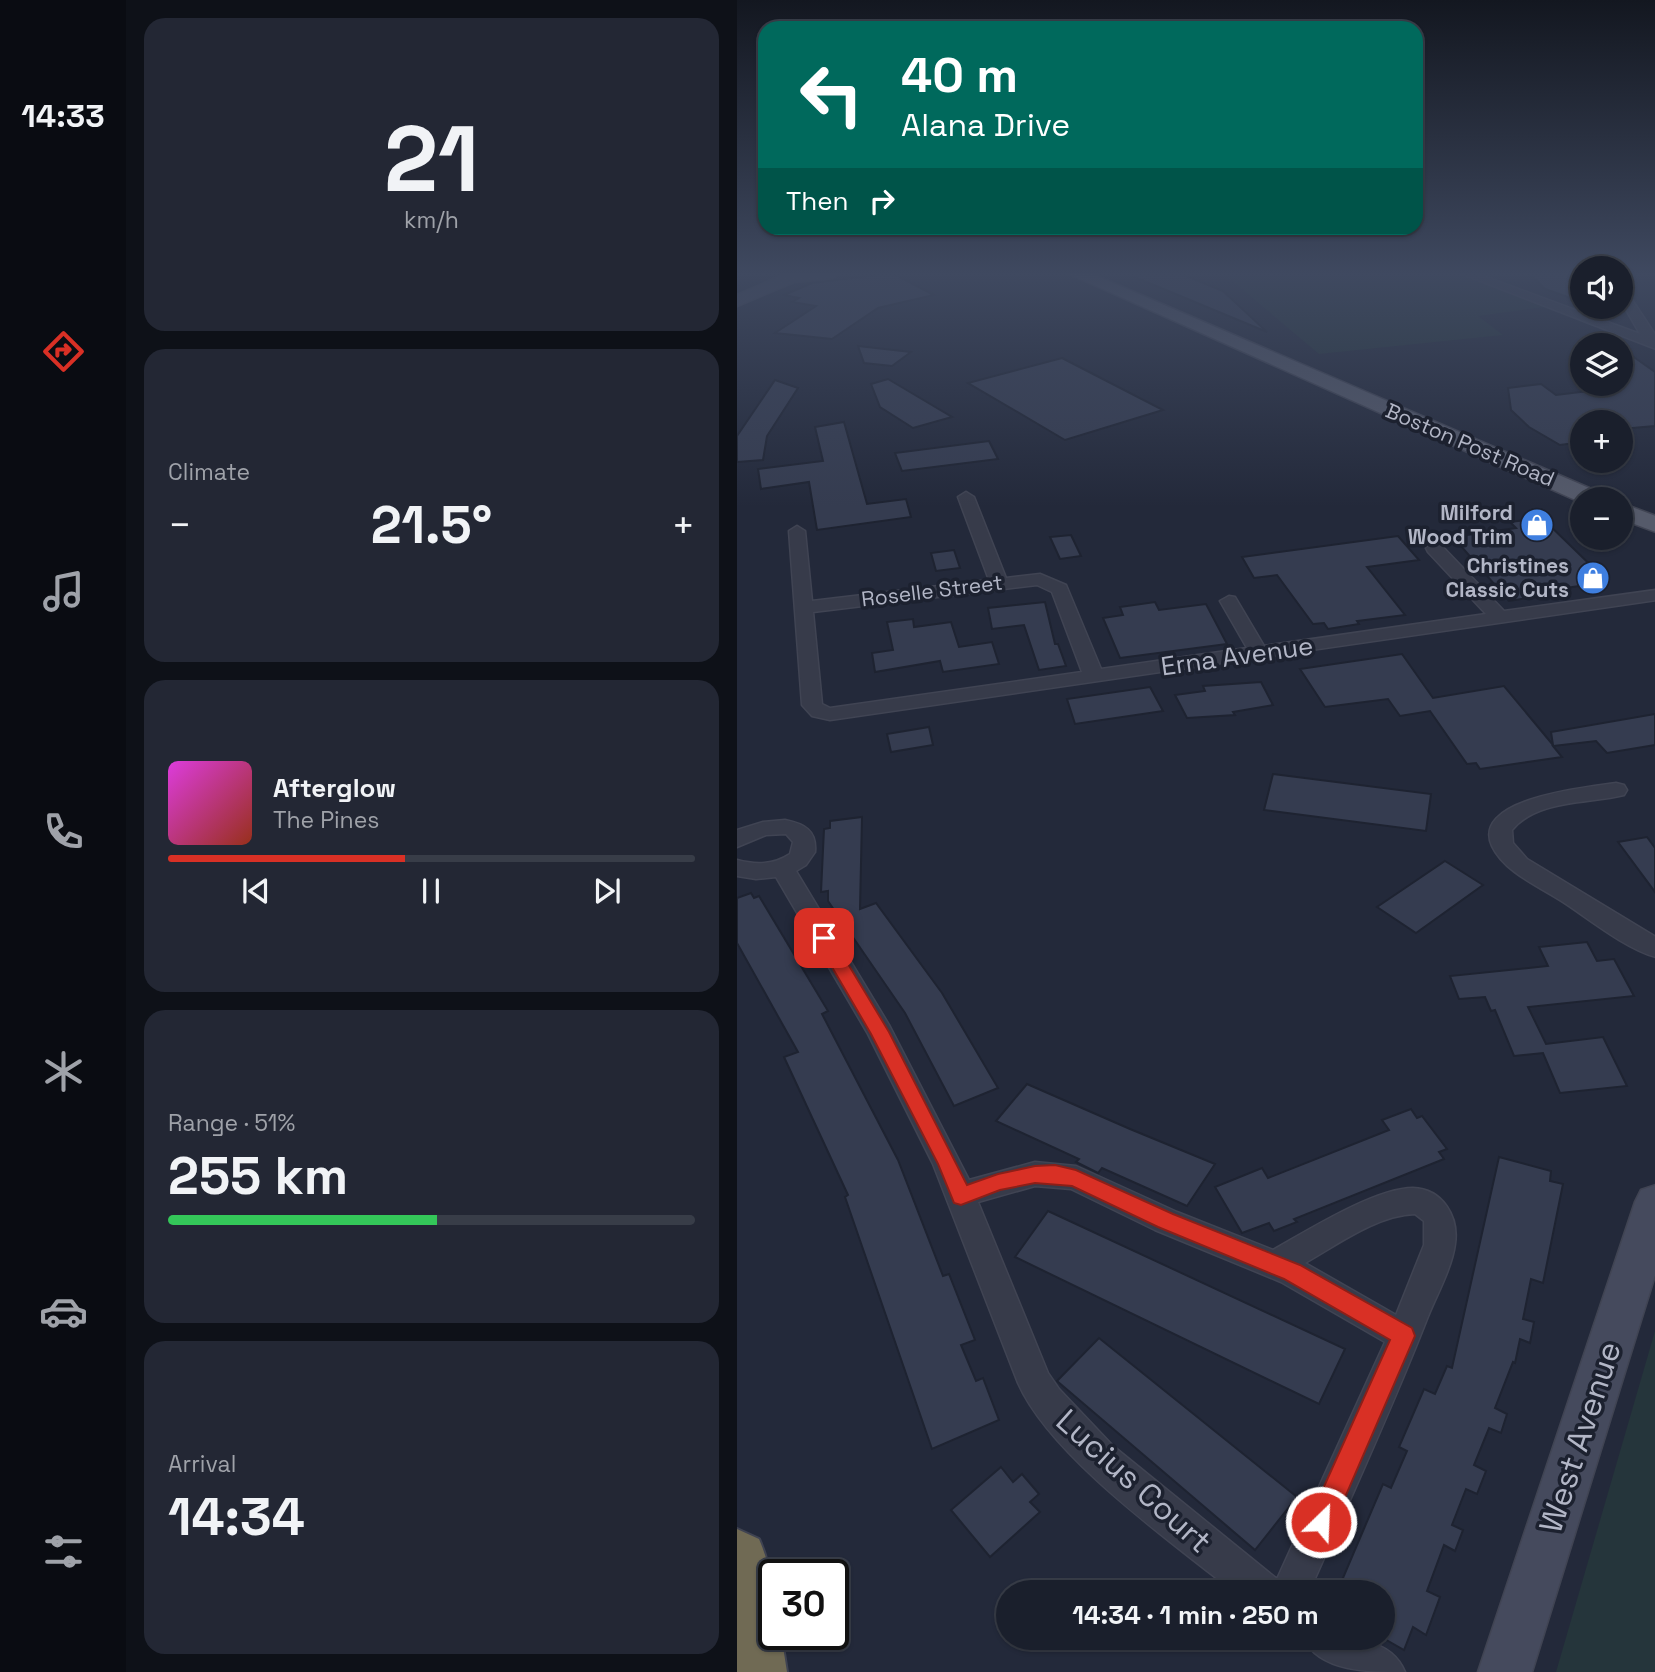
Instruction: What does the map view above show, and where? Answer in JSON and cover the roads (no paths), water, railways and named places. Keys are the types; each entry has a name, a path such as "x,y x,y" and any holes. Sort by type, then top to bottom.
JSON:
{"highway":[{"path":"737,1561 753,1672"}],"main road":[{"name":"Boston Post Road","path":"1256,351 1570,488"},
{"path":"1633,515 1655,525"}],"street":[{"path":"966,497 999,583"},
{"path":"797,531 802,608"},
{"path":"1434,548 1500,618"},
{"name":"Roselle Street","path":"802,608 1040,579 1060,589 1094,677"},
{"name":"Erna Avenue","path":"802,608 812,705 819,712 842,714 1655,595"},
{"path":"1229,601 1259,653"},
{"path":"1616,789 1525,807 1506,821 1501,838 1504,847 1519,864 1655,948"},
{"path":"737,840 765,827 789,828 798,832 803,839 801,855 782,868 758,873 737,868"},
{"name":"Lucius Court","path":"782,868 880,1032 948,1164 1035,1383 1059,1419 1094,1453 1248,1580"},
{"path":"961,1196 1013,1178 1055,1174 1099,1187 1166,1221 1274,1265 1404,1336"},
{"path":"1274,1265 1391,1205 1413,1201 1424,1203 1439,1218 1440,1245 1404,1336 1295,1580"},
{"name":"West Avenue","path":"1505,1672 1655,1202"},
{"path":"1345,1650 1385,1672"}],"place":[{"name":"Milford Wood Trim","path":"1537,525"},
{"name":"Christines Classic Cuts","path":"1593,578"}]}
